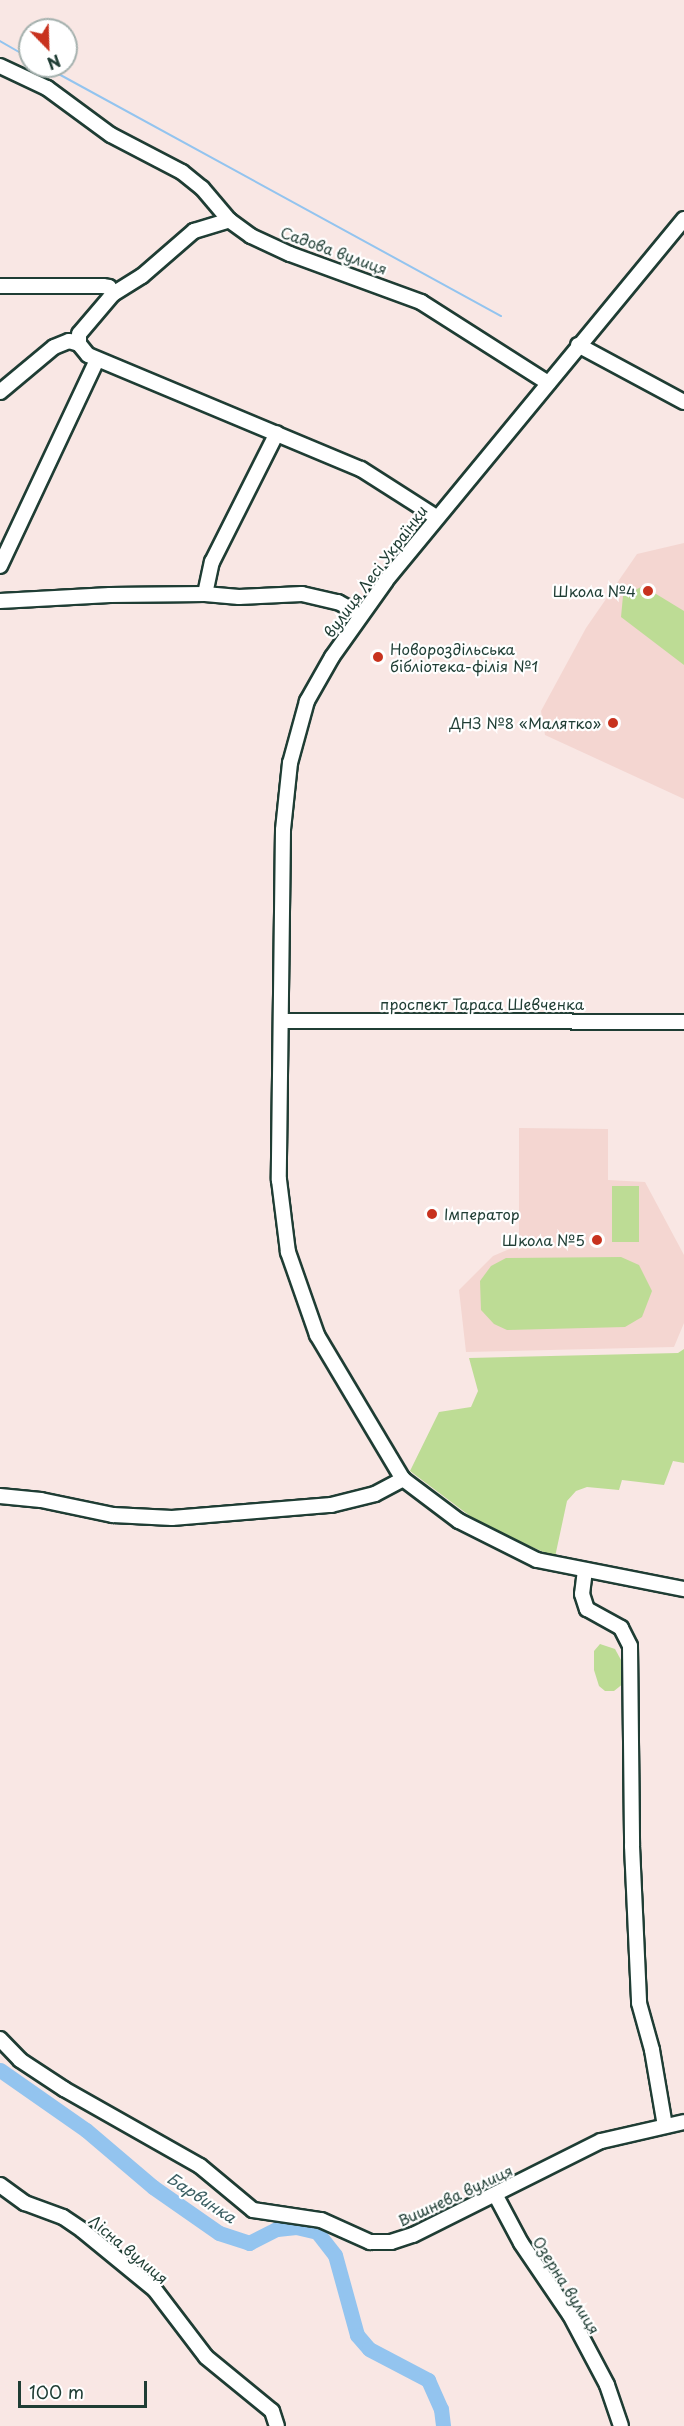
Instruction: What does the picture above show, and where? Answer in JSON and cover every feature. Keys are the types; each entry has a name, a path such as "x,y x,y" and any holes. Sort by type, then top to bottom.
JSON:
{"street":[{"name":"Садова вулиця","path":"0,66 47,88 111,135 182,172 202,188 229,220 251,236 290,254 421,302 546,382"},
{"name":"вулиця Лесі Українки","path":"403,1479 330,1362 288,1252 279,1180 283,830 290,762 307,701 360,614 433,515 684,219"},
{"path":"78,345 85,323 113,294 142,276 194,231 229,220"},
{"path":"0,286 104,286 110,287 113,294"},
{"path":"0,392 54,347 69,342 78,345 97,360 360,469 433,515"},
{"path":"578,345 684,402"},
{"path":"0,566 97,360"},
{"path":"205,594 212,562 277,433"},
{"path":"0,602 205,594 240,597 302,594 322,597 360,614"},
{"name":"проспект Тараса Шевченка","path":"281,1021 684,1022"},
{"path":"0,1496 68,1505 113,1515 172,1518 284,1511 375,1494 403,1479 459,1521 537,1560 684,1588"},
{"path":"585,1570 582,1594 587,1609 626,1632 630,1646 634,1731 632,1846 639,2003 652,2050 665,2126"},
{"name":"Вишнева вулиця","path":"0,2039 20,2060 64,2090 200,2166 253,2210 321,2220 370,2242 391,2242 495,2196 601,2141 684,2122"},
{"name":"Лісна вулиця","path":"0,2185 25,2203 63,2217 155,2290 206,2357 272,2410 277,2426"},
{"name":"Озерна вулиця","path":"495,2196 521,2243 570,2315 607,2385 621,2426"}],"shaded area":[{"name":"ДНЗ №8 «Малятко»","path":"684,543 684,799 545,735 541,711 586,628 637,554"},
{"name":"Школа №5","path":"519,1128 608,1129 608,1180 645,1182 684,1255 684,1323 674,1347 466,1352 459,1290 493,1256 519,1245"}],"green space":[{"path":"643,586 684,611 684,665 621,617 623,596"},
{"path":"612,1186 639,1186 639,1242 612,1242"},
{"path":"621,1257 639,1265 652,1291 642,1317 625,1327 507,1330 494,1324 481,1310 480,1281 491,1266 506,1258"},
{"path":"684,1349 684,1463 673,1461 664,1485 622,1480 619,1490 587,1487 576,1491 567,1501 555,1557 482,1525 410,1471 439,1412 471,1407 478,1391 469,1358 678,1353"},
{"path":"600,1644 615,1649 621,1660 624,1683 614,1691 605,1691 599,1686 594,1670 594,1651"}],"waterway":[{"path":"0,41 18,51"},
{"path":"66,78 501,316"},
{"name":"Барвинка","path":"0,2070 86,2130 153,2187 219,2233 249,2243 277,2229 296,2227 317,2232 335,2255 357,2335 369,2349 428,2380 441,2409 443,2426"}],"place":[{"name":"Школа №4","path":"648,591"},
{"name":"Новороздільська бібліотека-філія №1","path":"378,657"},
{"name":"ДНЗ №8 «Малятко»","path":"613,723"},
{"name":"Імператор","path":"432,1214"},
{"name":"Школа №5","path":"597,1240"}]}
